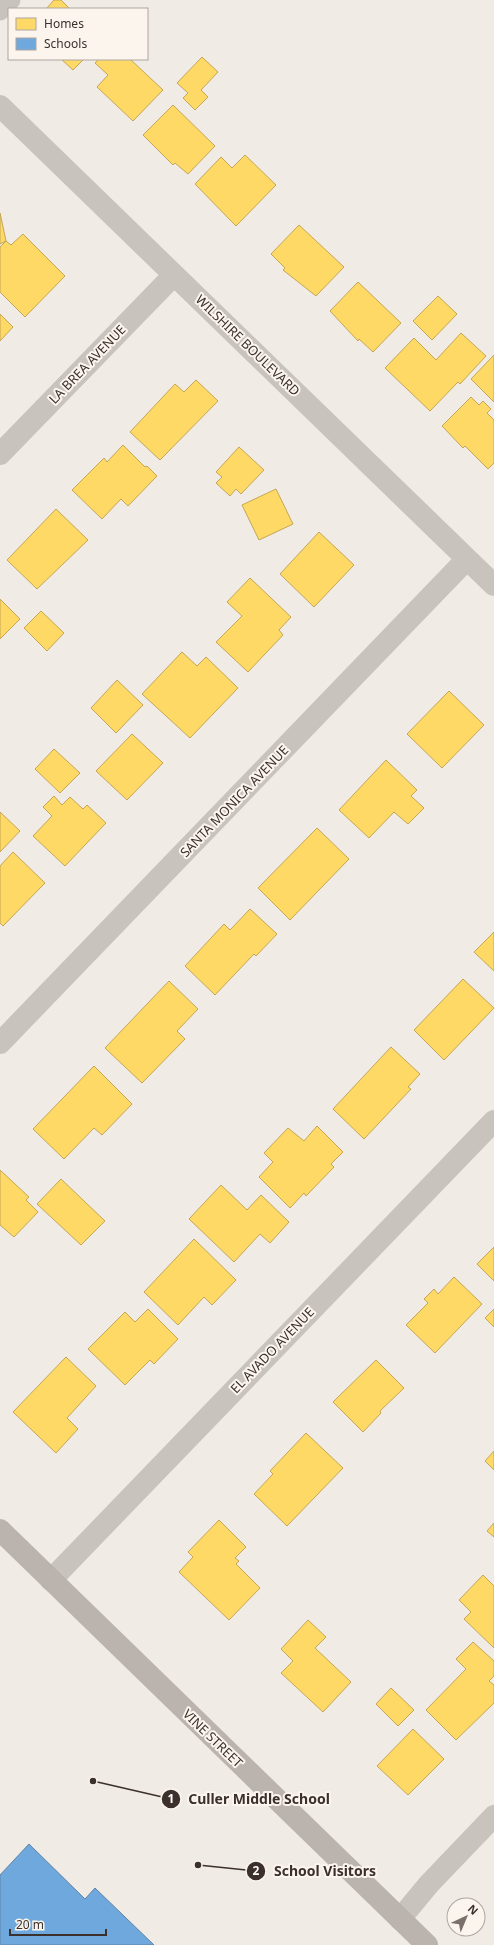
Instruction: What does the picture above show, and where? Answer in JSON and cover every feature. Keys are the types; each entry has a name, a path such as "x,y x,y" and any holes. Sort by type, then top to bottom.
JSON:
{"main road":[{"name":"VINE STREET","path":"0,1530 427,1945"}],"street":[{"name":"WILSHIRE BOULEVARD","path":"0,106 494,585"},
{"name":"LA BREA AVENUE","path":"0,454 174,274"},
{"name":"SANTA MONICA AVENUE","path":"0,1043 467,559"},
{"name":"EL AVADO AVENUE","path":"51,1580 494,1121"},
{"path":"400,1919 429,1884 494,1816"}],"lane":[{"path":"0,12 11,0"}],"building: Homes":[{"path":"54,0 61,0 69,8 47,8"},
{"path":"202,57 218,72 201,90 208,97 195,110 183,98 188,93 177,83"},
{"path":"62,60 83,60 73,70"},
{"path":"98,60 131,60 163,90 133,121 97,87 108,75 95,63"},
{"path":"173,105 215,146 188,174 175,163 173,165 143,135"},
{"path":"245,155 276,185 236,226 195,184 221,157 232,168"},
{"path":"0,213 6,241 0,244"},
{"path":"299,225 344,267 316,296 283,270 285,268 271,254"},
{"path":"23,234 65,276 25,317 0,292 0,247 6,241 11,245"},
{"path":"358,282 401,323 373,352 359,339 358,341 330,311"},
{"path":"438,296 457,314 432,340 413,321"},
{"path":"0,314 13,327 0,341"},
{"path":"461,333 486,356 460,384 458,382 430,411 385,368 414,338 436,360"},
{"path":"494,355 494,402 471,379"},
{"path":"196,380 218,401 160,460 130,432 175,384 184,392"},
{"path":"471,397 479,405 483,401 491,409 487,413 494,420 494,463 488,469 465,446 463,448 442,426"},
{"path":"123,445 145,467 147,466 157,476 128,506 121,499 102,519 72,490 104,458 107,462"},
{"path":"239,447 264,470 241,494 236,489 230,496 216,483 222,477 216,472"},
{"path":"276,489 293,524 259,540 242,505"},
{"path":"56,509 88,540 37,589 7,560"},
{"path":"319,532 354,565 314,607 280,574"},
{"path":"250,578 291,617 279,630 283,635 248,672 216,642 242,616 227,602"},
{"path":"0,599 20,619 0,639"},
{"path":"41,611 64,633 47,651 24,628"},
{"path":"182,652 197,666 206,657 238,688 190,738 142,694"},
{"path":"117,680 143,705 116,733 91,708"},
{"path":"449,691 484,725 442,768 407,734"},
{"path":"132,734 163,763 127,800 96,771"},
{"path":"54,749 80,773 60,793 35,769"},
{"path":"386,760 417,790 411,796 424,808 408,824 394,812 369,838 339,810"},
{"path":"54,796 62,805 70,797 83,809 87,805 106,823 65,866 33,836 52,816 43,807"},
{"path":"0,812 20,831 0,852"},
{"path":"317,828 349,859 290,920 258,888"},
{"path":"13,852 45,883 3,926 0,923 0,866"},
{"path":"250,909 277,934 256,956 254,954 215,995 185,966 224,924 230,930"},
{"path":"494,932 494,971 474,952"},
{"path":"463,979 494,1008 444,1060 414,1030"},
{"path":"169,981 198,1009 177,1031 185,1039 142,1083 105,1048"},
{"path":"391,1047 420,1074 408,1087 411,1089 364,1139 333,1109"},
{"path":"94,1066 132,1104 102,1135 94,1128 64,1159 33,1129"},
{"path":"317,1126 343,1152 331,1164 334,1167 306,1196 304,1193 290,1208 259,1177 273,1162 264,1153 288,1128 304,1141"},
{"path":"0,1170 29,1197 26,1200 38,1212 14,1237 0,1225"},
{"path":"61,1179 105,1221 81,1245 37,1204"},
{"path":"221,1185 247,1210 261,1195 289,1222 270,1243 260,1234 234,1262 189,1219"},
{"path":"194,1239 236,1280 212,1305 204,1297 178,1325 144,1292"},
{"path":"494,1247 494,1281 477,1264"},
{"path":"454,1277 482,1304 435,1353 406,1325 428,1303 424,1299 434,1289 438,1294"},
{"path":"148,1309 178,1339 154,1364 150,1360 125,1385 88,1349 125,1312 135,1322"},
{"path":"494,1309 494,1327 485,1318"},
{"path":"66,1357 96,1386 67,1418 78,1429 56,1453 13,1412"},
{"path":"376,1360 404,1388 380,1411 381,1413 363,1432 333,1402"},
{"path":"306,1433 343,1468 287,1526 254,1494 273,1474 270,1471"},
{"path":"494,1451 494,1470 485,1461"},
{"path":"219,1520 246,1547 235,1558 239,1561 236,1564 260,1588 229,1620 179,1572 193,1557 188,1552"},
{"path":"494,1523 494,1537 487,1531"},
{"path":"483,1575 494,1586 494,1648 464,1619 471,1612 459,1600"},
{"path":"308,1620 326,1637 315,1648 351,1682 323,1712 281,1673 293,1661 281,1649"},
{"path":"473,1642 494,1661 494,1676 489,1681 494,1685 494,1703 456,1740 426,1710 466,1669 456,1659"},
{"path":"391,1688 414,1710 398,1726 376,1704"},
{"path":"413,1729 444,1759 408,1795 377,1766"}],"building: Schools":[{"path":"29,1844 85,1899 95,1888 154,1945 0,1945 0,1875"}],"place":[{"name":"Culler Middle School","path":"93,1781"},
{"name":"School Visitors","path":"198,1865"}]}
